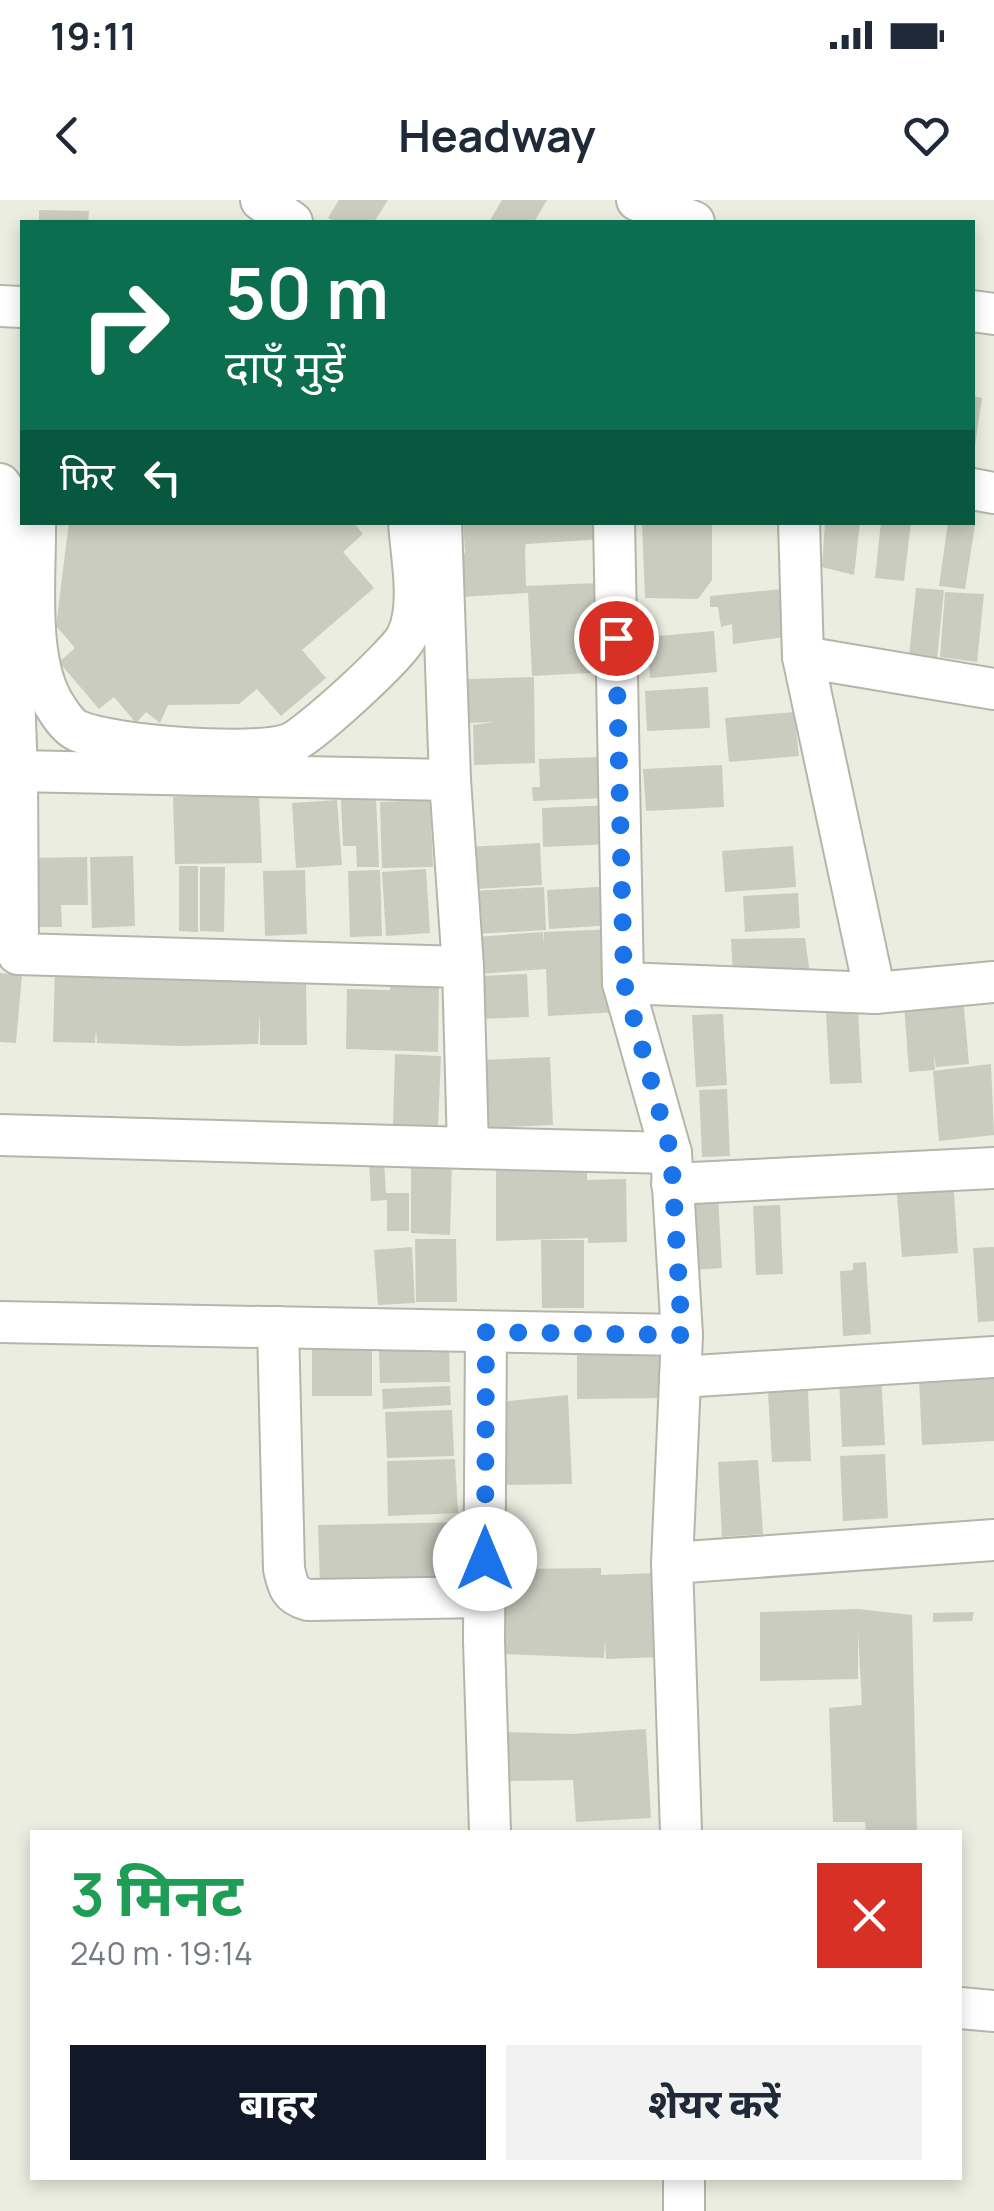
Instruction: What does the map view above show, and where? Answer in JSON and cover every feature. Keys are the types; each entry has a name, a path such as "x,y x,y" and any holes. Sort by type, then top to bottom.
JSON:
{"street":[{"path":"261,200 289,220"},
{"path":"639,200 689,220"},
{"path":"0,484 6,493 17,771 9,954 462,966"},
{"path":"35,525 40,676 56,708 74,730 109,738 233,752 264,751 294,743 408,636 414,606 409,525"},
{"path":"440,525 468,1148"},
{"path":"614,525 624,983 672,1169 682,1335 672,1563 681,1830"},
{"path":"799,525 803,657 875,993"},
{"path":"803,657 994,689"},
{"path":"17,771 450,780"},
{"path":"624,983 875,993 994,982"},
{"path":"0,1136 468,1148 672,1169 994,1168"},
{"path":"0,1322 682,1335"},
{"path":"278,1327 284,1569 294,1596 308,1600 485,1597"},
{"path":"486,1332 485,1597 490,1830"},
{"path":"680,1378 994,1357"},
{"path":"672,1563 994,1540"},
{"path":"962,2008 994,2011"},
{"path":"684,2180 684,2211"}],"building":[{"path":"339,200 388,200 375,220 328,218"},
{"path":"502,200 547,200 535,220 490,220"},
{"path":"39,210 89,211 88,220 39,220"},
{"path":"975,397 982,398 975,445"},
{"path":"69,525 356,525 363,534 343,552 374,588 302,650 326,678 281,716 257,689 239,704 168,705 160,723 146,712 136,723 114,697 99,709 59,662 75,648 56,626"},
{"path":"463,525 602,525 603,539 526,544 525,549 526,586 597,583 605,672 532,676 528,593 461,597 459,553 465,553"},
{"path":"642,525 712,525 712,580 698,599 645,598"},
{"path":"825,525 860,525 854,575 822,567"},
{"path":"881,525 911,525 904,581 875,578"},
{"path":"948,525 975,525 965,589 939,586"},
{"path":"916,588 944,590 937,659 909,656"},
{"path":"782,589 785,637 733,644 732,624 721,627 718,607 710,607 710,596"},
{"path":"945,592 984,594 977,662 940,657"},
{"path":"714,631 717,672 650,678 647,637"},
{"path":"534,677 535,763 474,765 473,725 494,722 467,723 466,679"},
{"path":"708,687 710,728 647,731 645,691"},
{"path":"794,712 799,756 729,762 725,718"},
{"path":"601,757 603,798 533,801 532,787 540,787 539,759"},
{"path":"722,765 724,807 646,811 643,769"},
{"path":"259,793 262,863 175,864 173,797"},
{"path":"376,797 379,867 357,867 356,846 343,846 341,799"},
{"path":"337,800 342,865 296,868 292,803"},
{"path":"430,800 433,867 382,868 380,802"},
{"path":"612,805 613,844 543,847 542,808"},
{"path":"540,843 542,885 477,889 468,847"},
{"path":"793,846 796,887 725,892 722,851"},
{"path":"133,856 135,926 92,928 90,857"},
{"path":"87,857 88,905 61,905 62,927 31,927 30,858"},
{"path":"179,866 198,866 198,932 179,931"},
{"path":"200,867 225,867 224,932 200,931"},
{"path":"426,869 430,933 386,936 382,872"},
{"path":"305,870 307,934 265,936 263,871"},
{"path":"380,870 382,936 350,937 348,871"},
{"path":"615,886 616,925 549,929 547,890"},
{"path":"544,887 546,930 475,934 472,891"},
{"path":"798,893 800,928 745,932 743,896"},
{"path":"616,929 620,1012 548,1016 546,969 478,974 475,937 543,932 544,945 544,932"},
{"path":"805,938 810,974 733,976 731,939"},
{"path":"55,969 306,982 307,1045 260,1045 260,1012 258,1044 97,1043 96,1028 95,1043 53,1042"},
{"path":"0,973 22,975 16,1043 0,1042"},
{"path":"527,974 529,1017 479,1019 478,976"},
{"path":"390,981 439,982 438,1052 346,1049 347,989 390,990"},
{"path":"963,997 969,1064 936,1067 934,1053 935,1070 909,1072 904,1004"},
{"path":"858,1010 862,1083 830,1084 826,1012"},
{"path":"723,1014 727,1085 696,1087 692,1015"},
{"path":"395,1054 441,1056 438,1126 393,1125"},
{"path":"550,1057 553,1125 484,1128 481,1060"},
{"path":"991,1064 994,1135 939,1141 933,1071"},
{"path":"727,1089 730,1156 702,1157 699,1090"},
{"path":"384,1160 386,1193 409,1193 409,1231 387,1231 387,1200 371,1201 369,1161"},
{"path":"411,1161 452,1162 450,1235 411,1233"},
{"path":"536,1167 536,1172 587,1172 587,1180 626,1179 627,1242 588,1243 588,1238 496,1241 496,1168"},
{"path":"953,1179 958,1253 902,1257 896,1183"},
{"path":"718,1196 722,1268 694,1270 689,1198"},
{"path":"780,1205 783,1274 756,1275 753,1206"},
{"path":"415,1239 456,1239 457,1302 416,1302"},
{"path":"541,1240 584,1240 584,1308 542,1308"},
{"path":"412,1247 415,1303 378,1305 374,1250"},
{"path":"994,1247 994,1321 978,1322 973,1248"},
{"path":"866,1262 871,1334 843,1336 840,1271 853,1270 853,1263"},
{"path":"449,1348 450,1382 380,1383 379,1350"},
{"path":"312,1350 372,1350 372,1396 312,1396"},
{"path":"577,1354 669,1354 670,1398 577,1399"},
{"path":"881,1374 885,1445 842,1447 839,1376"},
{"path":"994,1376 994,1441 922,1445 919,1379"},
{"path":"450,1386 451,1405 383,1409 382,1389"},
{"path":"808,1391 811,1461 772,1462 768,1392"},
{"path":"568,1395 572,1484 501,1485 499,1402"},
{"path":"452,1410 454,1456 387,1458 385,1412"},
{"path":"885,1454 888,1518 843,1521 840,1456"},
{"path":"455,1459 458,1513 388,1516 387,1461"},
{"path":"758,1460 763,1534 722,1537 718,1462"},
{"path":"469,1522 470,1581 320,1585 318,1525"},
{"path":"601,1568 601,1575 657,1573 661,1657 606,1659 605,1638 604,1658 502,1654 502,1569"},
{"path":"857,1609 912,1615 917,1830 866,1830 865,1822 833,1822 829,1708 862,1705 858,1633 858,1679 760,1681 760,1612"},
{"path":"974,1612 972,1621 933,1622 933,1613"},
{"path":"646,1729 651,1818 576,1822 573,1780 510,1781 505,1732 571,1734"}],"route":[{"path":"485,1559 486,1332 682,1335 671,1153 624,983 616,638"}]}
